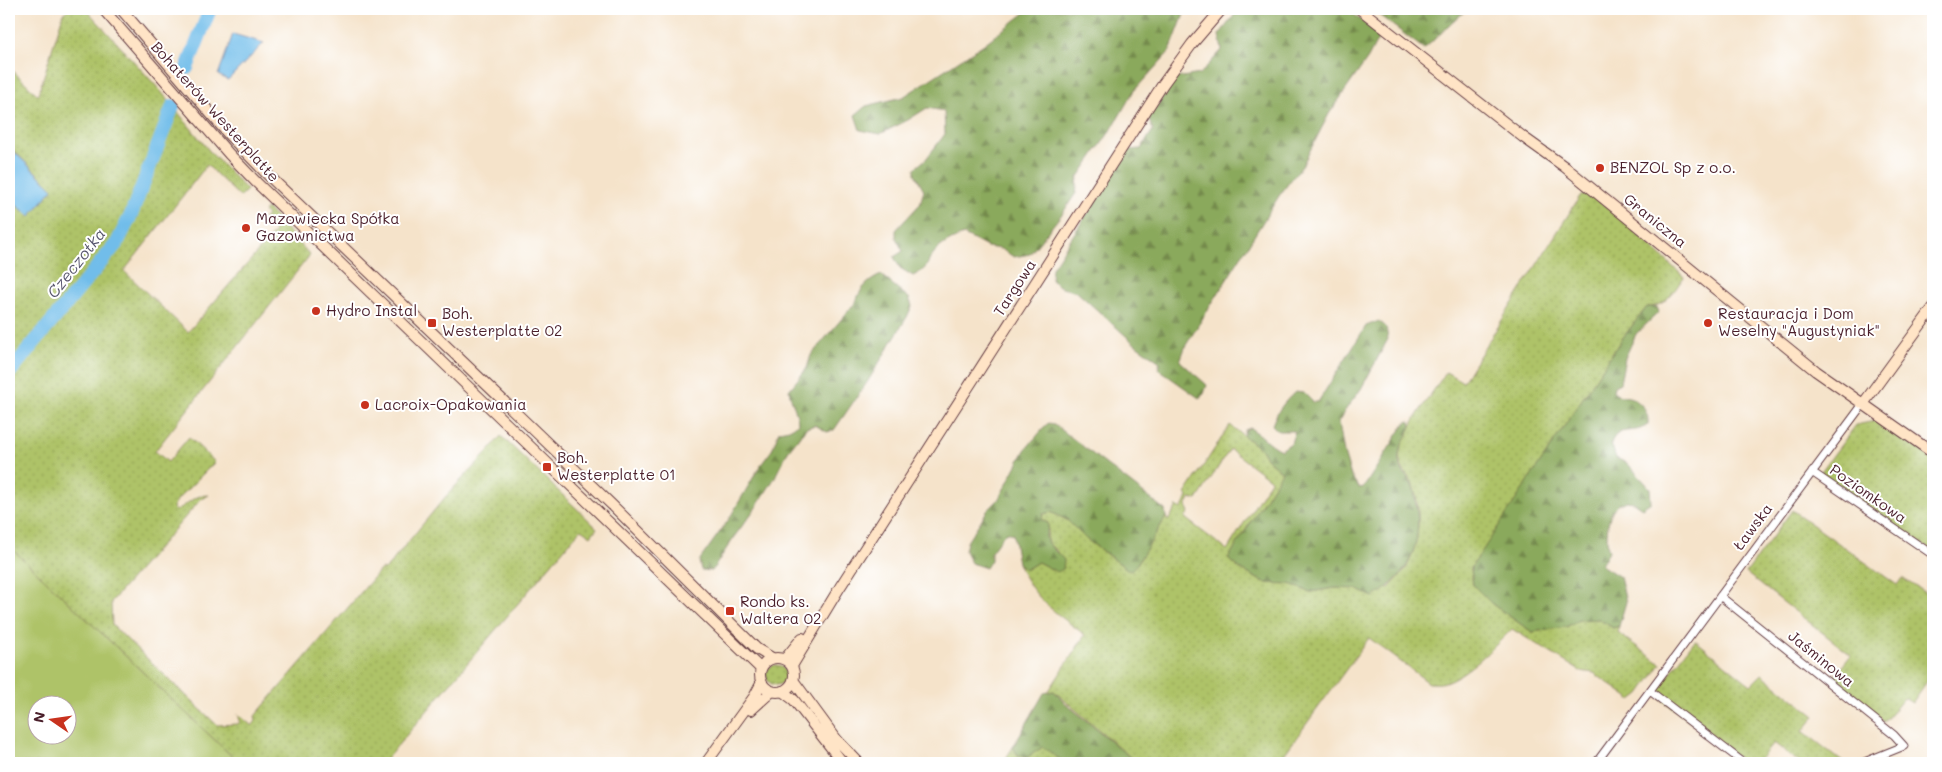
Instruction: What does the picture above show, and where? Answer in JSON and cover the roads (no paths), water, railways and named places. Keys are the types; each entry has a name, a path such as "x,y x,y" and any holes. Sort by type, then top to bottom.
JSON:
{"main road":[{"name":"Bohaterów Westerplatte","path":"103,9 229,154 264,190 761,669"},
{"name":"Bohaterów Westerplatte","path":"121,9 230,136 267,174 612,505 757,649 772,658"},
{"name":"Targowa","path":"788,662 840,587 1163,84 1192,44 1222,9"},
{"name":"Graniczna","path":"1360,9 1523,137 1565,166 1816,371 1933,453"},
{"name":"Ławska","path":"1863,404 1933,308"},
{"path":"724,737 766,694 777,691 789,687 794,680 794,670 788,662 772,658 765,662 761,669 760,676 766,688 777,691 794,700 843,763"},
{"path":"794,680 837,740 859,763"},
{"path":"706,763 754,697 762,682"}],"street":[{"name":"Ławska","path":"1596,763 1863,404"},
{"name":"Poziomkowa","path":"1812,472 1933,555"},
{"name":"Jaśminowa","path":"1720,596 1894,735 1904,746 1862,763"},
{"path":"1650,691 1744,763"}],"water":[{"path":"233,34 264,43 228,80 218,75"},
{"path":"9,149 53,189 30,216 9,199"}],"waterway":[{"name":"Czeczotka","path":"187,68 210,9"},
{"name":"Czeczotka","path":"9,373 117,243 131,215 173,106"}],"place":[{"name":"BENZOL Sp z o.o.","path":"1600,168"},
{"name":"Mazowiecka Spółka Gazownictwa","path":"246,228"},
{"name":"Hydro Instal","path":"316,311"},
{"name":"Boh. Westerplatte 02","path":"432,323"},
{"name":"Restauracja i Dom Weselny \"Augustyniak\"","path":"1708,323"},
{"name":"Lacroix-Opakowania","path":"365,405"},
{"name":"Boh. Westerplatte 01","path":"547,467"},
{"name":"Rondo ks. Waltera 02","path":"730,611"}]}
